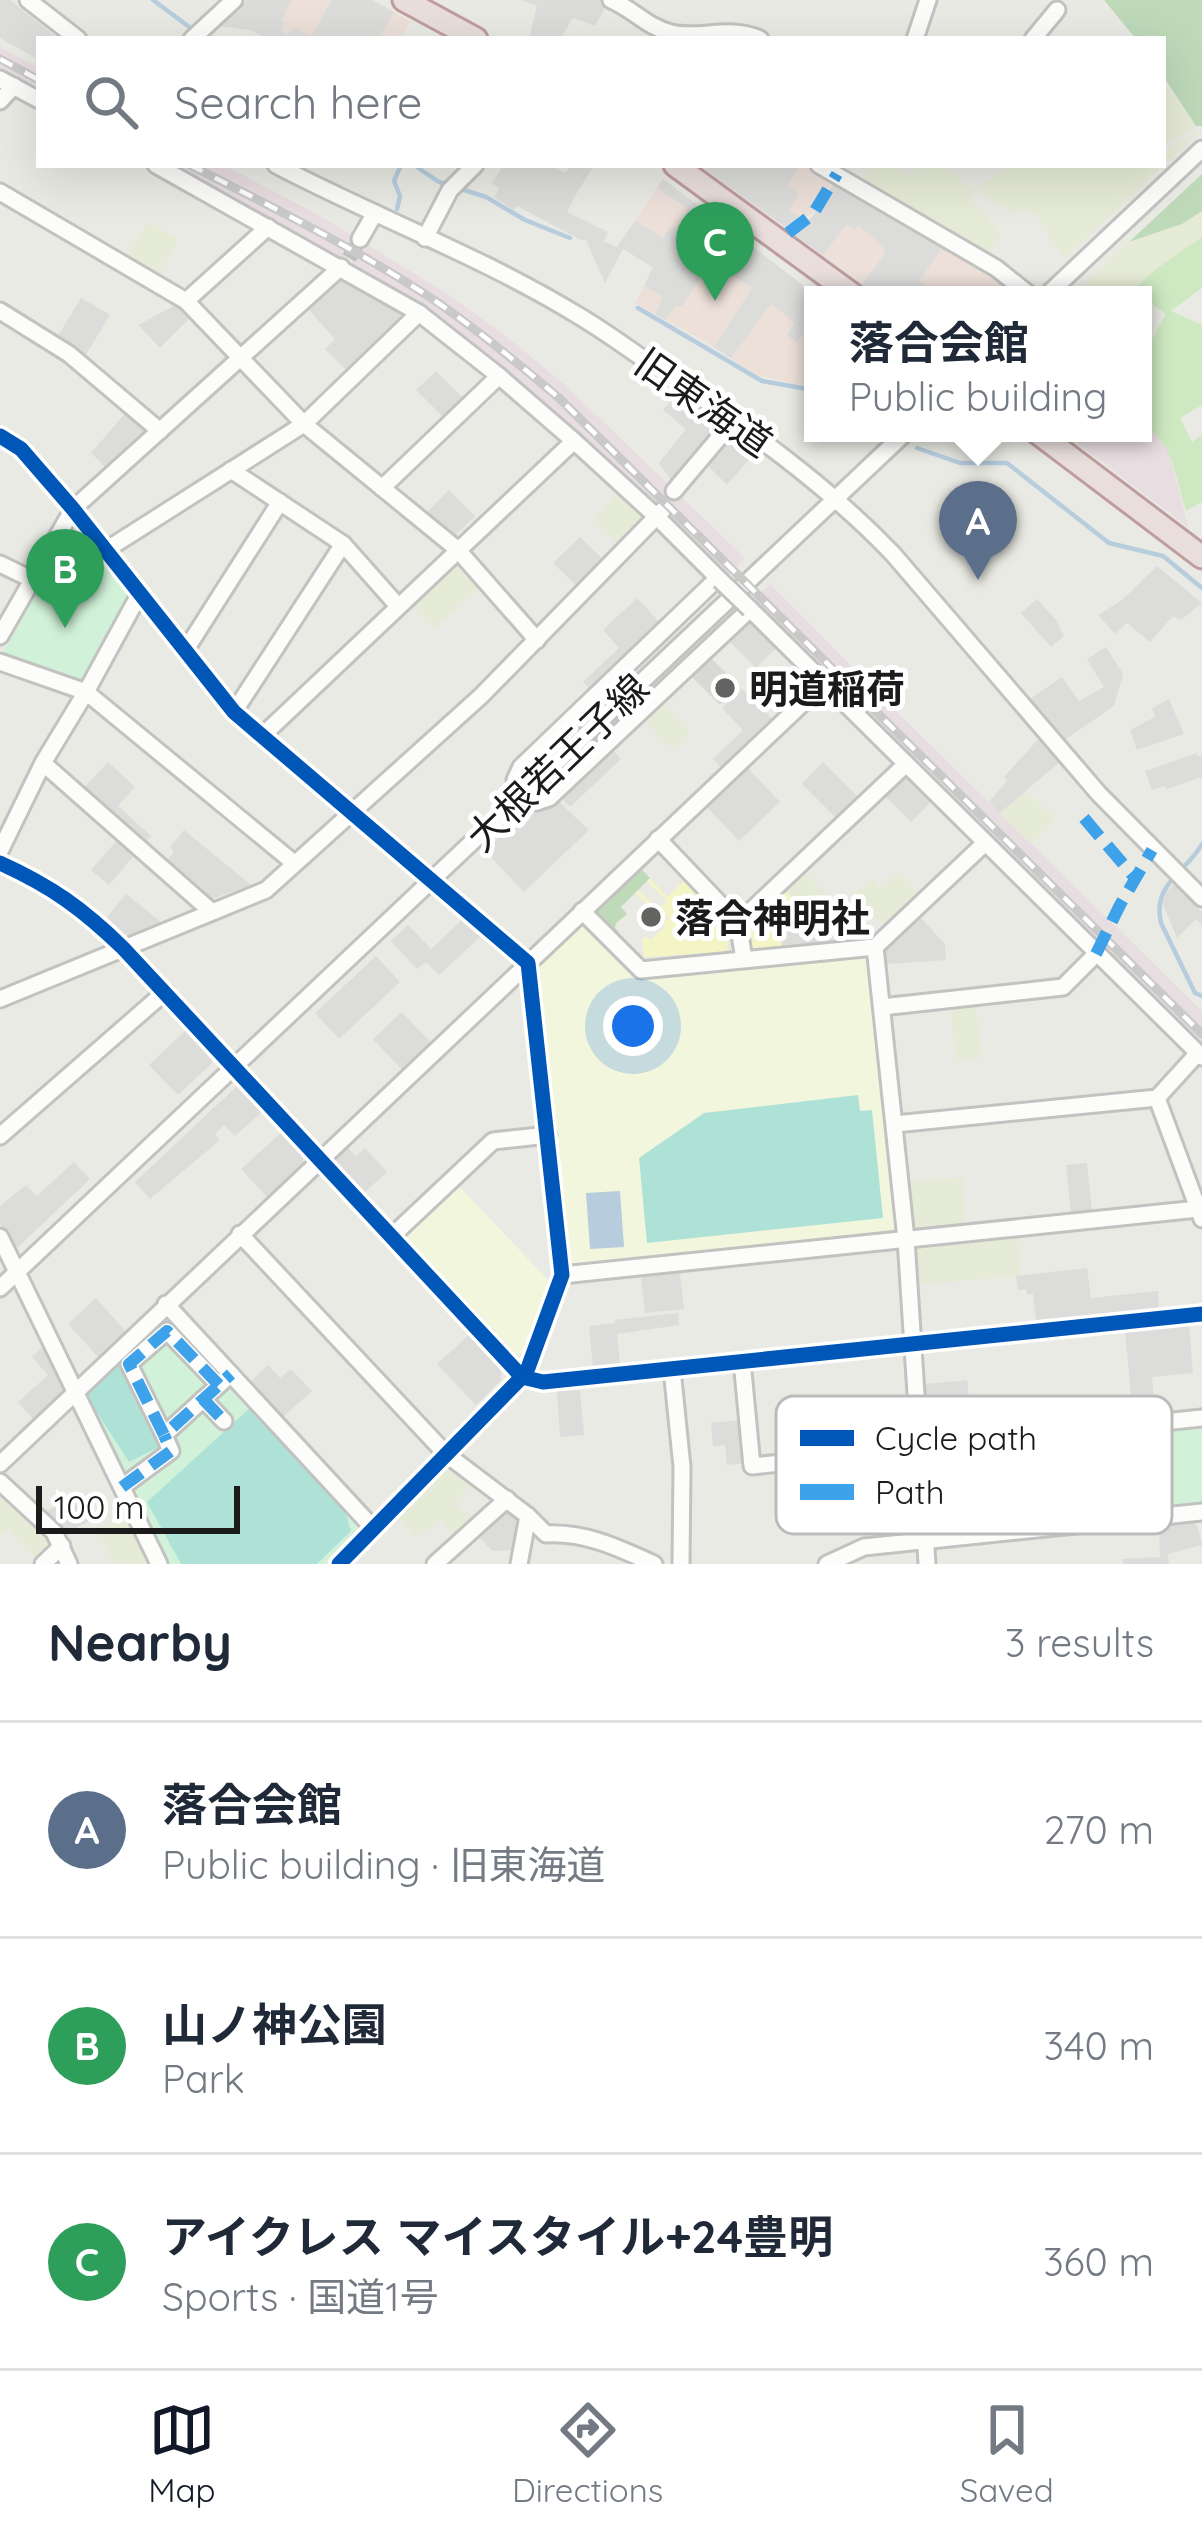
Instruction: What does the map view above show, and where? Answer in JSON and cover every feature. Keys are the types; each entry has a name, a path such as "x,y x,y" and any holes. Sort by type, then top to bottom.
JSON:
{"highway":[{"path":"404,0 470,36"},
{"path":"679,168 841,286"},
{"path":"1050,442 1202,557"}],"street":[{"path":"28,0 74,36"},
{"path":"195,36 234,0"},
{"path":"611,0 627,6 644,22 678,36 720,31 755,36"},
{"path":"916,36 928,0"},
{"path":"1035,36 1057,10"},
{"path":"0,101 7,82 36,98"},
{"path":"1056,286 1202,149"},
{"path":"162,168 344,264 500,376 661,514 719,579 1200,1055 1157,1098 895,1124"},
{"name":"旧東海道","path":"281,168 578,315 734,420 834,498 864,523 1006,689 1202,898"},
{"path":"425,238 453,187 472,168"},
{"path":"824,168 996,268 1019,286"},
{"path":"0,192 186,301 304,424 457,549 537,640"},
{"path":"360,239 375,213"},
{"path":"186,301 268,226"},
{"path":"0,636 73,509 344,264"},
{"path":"0,311 69,355 160,431"},
{"path":"106,550 304,424 419,314"},
{"path":"382,488 500,376"},
{"path":"674,491 734,420"},
{"path":"0,436 20,449 73,509 234,712 528,963 562,1275 522,1377 339,1564"},
{"path":"262,736 574,441"},
{"name":"大根若王子線","path":"0,1288 895,442"},
{"path":"230,470 343,544 398,606"},
{"path":"185,650 280,502"},
{"path":"0,998 266,890 481,696 661,514"},
{"path":"234,712 343,544"},
{"path":"0,564 31,579"},
{"path":"719,579 520,766 515,780 520,796 537,802 549,798 750,609"},
{"path":"0,851 43,763 139,595"},
{"path":"0,662 86,692 294,862"},
{"path":"0,1464 824,682"},
{"path":"43,763 212,912"},
{"path":"738,923 906,764"},
{"path":"658,839 738,923 744,959"},
{"path":"582,911 641,970 875,947 985,843"},
{"path":"0,863 40,881 87,914 123,948 522,1377 543,1382 1202,1314"},
{"path":"875,947 906,1239 917,1396"},
{"path":"882,1007 1063,987 1096,954"},
{"path":"0,1136 165,992"},
{"path":"562,1275 1200,1214 1157,1098"},
{"path":"392,1237 493,1141 548,1135"},
{"path":"240,1234 446,1454 546,1534 570,1533 607,1543 654,1564"},
{"path":"2,1246 159,1564"},
{"path":"166,1304 225,1379"},
{"path":"122,1487 171,1451 129,1364 166,1330 225,1379 373,1528"},
{"path":"131,1337 144,1351"},
{"path":"742,1361 752,1466 776,1463"},
{"path":"672,1369 682,1467 681,1564"},
{"path":"164,1435 225,1379"},
{"path":"203,1399 224,1421"},
{"path":"1172,1421 1202,1418"},
{"path":"0,1482 54,1532 69,1564"},
{"path":"435,1564 507,1499"},
{"path":"1200,1513 1202,1532"},
{"path":"519,1564 528,1516"},
{"path":"926,1534 927,1564"},
{"path":"827,1564 864,1547 994,1534"},
{"path":"43,1564 62,1546"}],"shaded area":[{"path":"0,0 10,0 55,36 36,36 36,58 0,38"},
{"path":"247,0 372,0 411,22 402,36 262,36 220,26"},
{"path":"247,0 292,0 281,20 285,23 281,31 288,36 262,36 220,26"},
{"path":"332,0 372,0 394,12 380,36 312,36"},
{"path":"521,0 608,3 595,26 573,18 562,36 530,36 537,6"},
{"path":"1104,0 1202,0 1202,126 1196,126 1166,81 1166,36 1134,36"},
{"path":"293,27 309,36 288,36"},
{"path":"0,47 36,66 36,92 0,73"},
{"path":"1166,86 1196,126 1166,143"},
{"path":"1201,130 1166,163 1166,151"},
{"path":"175,168 230,168 322,217 446,293 565,385 745,558 727,576 668,518 669,512 655,505 539,400 421,305 352,265 352,260"},
{"path":"557,168 565,173 569,168 593,168 567,212 608,232 604,241 617,247 635,221 663,238 671,227 676,228 688,208 657,188 663,179 804,286 804,333 797,342 787,335 795,323 771,304 731,358 714,347 752,288 712,261 682,306 675,306 665,320 655,314 663,297 644,286 653,267 623,249 605,283 586,240 494,197 499,188 492,183 501,169"},
{"path":"703,168 819,168 832,174 813,212 788,229"},
{"path":"703,168 799,168 787,186 799,194 789,210 802,219 788,229"},
{"path":"875,168 915,172 911,168 945,168 972,190 970,199 1002,234 983,258 861,183"},
{"path":"1008,168 1161,168 1066,257 1025,207 1014,214 976,188"},
{"path":"1202,174 1202,211 1182,224 1129,242"},
{"path":"837,178 993,269 1014,286 866,286 792,233 813,216"},
{"path":"837,178 946,242 919,281 926,286 865,286 885,248 858,225 854,230 846,225 823,255 792,233 813,216"},
{"path":"663,179 804,286 804,384 756,375 635,303 653,268 618,245"},
{"path":"1202,211 1202,237 1138,286 1085,284 1129,242 1182,224"},
{"path":"148,221 179,239 157,276 126,258"},
{"path":"1202,237 1202,288 1171,311 1202,325 1202,405 1180,418 1192,442 1202,435 1202,502 1186,511 1167,451 1152,431 1152,339 1166,314 1152,304 1152,286 1137,286"},
{"path":"340,280 402,314 403,320 349,373 325,349 335,339 308,309"},
{"path":"81,298 110,315 84,358 56,339"},
{"path":"181,302 193,315 160,348 138,325"},
{"path":"436,371 465,400 445,419 416,390"},
{"path":"676,395 719,427 672,481 659,463 686,429 663,410"},
{"path":"127,411 144,426 144,433 106,468 91,453"},
{"path":"1152,430 1160,436 1168,448 1188,527 1075,442 1152,442"},
{"path":"739,431 759,448 727,485 705,463 731,432"},
{"path":"449,490 475,516 454,537 425,514"},
{"path":"618,493 644,518 644,524 621,547 594,520"},
{"path":"72,532 78,532 129,601 85,679 78,681 4,657"},
{"path":"580,537 606,562 579,588 553,563"},
{"path":"454,560 461,561 481,585 434,629 410,603"},
{"path":"1157,566 1202,603 1181,620 1173,616 1150,642 1127,623 1115,634 1098,615 1122,600"},
{"path":"770,584 1202,1011 1202,1048 753,600"},
{"path":"637,598 661,624 591,690 583,682 619,648 603,630"},
{"path":"1037,599 1064,636 1051,647 1021,613"},
{"path":"744,623 751,623 776,648 756,668 727,639"},
{"path":"1106,647 1123,674 1114,706 1063,741 1027,701 1062,677 1079,701 1104,687 1087,659"},
{"path":"708,655 739,686 720,705 689,674"},
{"path":"742,689 774,721 723,770 713,759 743,730 722,708"},
{"path":"1169,699 1184,734 1137,750 1130,730 1155,717 1152,708"},
{"path":"660,702 690,733 673,750 643,719"},
{"path":"1041,736 1062,760 1000,813 989,802 1007,781 1004,777"},
{"path":"611,748 621,759 570,807 560,797"},
{"path":"1202,755 1202,777 1152,790 1145,771"},
{"path":"108,762 135,787 118,806 151,836 143,845 83,789"},
{"path":"823,762 859,798 837,819 802,784"},
{"path":"745,765 780,802 739,841 704,804"},
{"path":"906,778 931,802 911,822 883,794"},
{"path":"1025,791 1056,818 1031,844 1000,813"},
{"path":"556,799 589,830 524,892 485,851 503,833"},
{"path":"184,830 251,885 209,900 165,863 174,852 170,847"},
{"path":"119,838 136,853 109,885 91,870"},
{"path":"656,850 662,850 642,870 650,878 621,907 627,914 616,923 619,932 615,935 594,913 594,907"},
{"path":"801,870 837,903 834,909 810,917 783,888"},
{"path":"898,872 920,895 885,927 854,894 871,879 880,888"},
{"path":"1174,885 1202,912 1202,925 1196,919 1177,938 1162,902"},
{"path":"126,894 161,922 124,934 107,917"},
{"path":"834,909 838,944 782,950 781,925"},
{"path":"918,915 945,944 946,960 887,964 885,945"},
{"path":"461,921 480,937 439,975 426,962 417,969 391,941 408,925 431,949"},
{"path":"580,922 636,977 862,954 867,960 896,1229 892,1234 574,1267 570,1263 539,961"},
{"path":"376,956 400,982 339,1039 315,1013"},
{"path":"976,1006 982,1057 956,1060 950,1009"},
{"path":"402,1012 433,1045 404,1072 373,1039"},
{"path":"186,1030 212,1063 178,1095 149,1065"},
{"path":"237,1086 262,1112 235,1136 224,1125 215,1134 220,1140 150,1199 135,1182"},
{"path":"858,1095 860,1111 872,1110 883,1218 647,1243 639,1158 704,1113"},
{"path":"281,1133 303,1156 303,1163 267,1197 241,1169"},
{"path":"344,1144 356,1156 365,1148 387,1172 365,1192 334,1159"},
{"path":"74,1162 90,1179 18,1247 12,1247 0,1224 0,1206 26,1185 37,1196"},
{"path":"1087,1163 1092,1212 1071,1214 1066,1165"},
{"path":"962,1177 966,1226 918,1231 910,1182"},
{"path":"456,1183 550,1282 527,1354 516,1354 407,1237 406,1230"},
{"path":"620,1191 624,1247 590,1249 586,1193"},
{"path":"1016,1233 1020,1275 919,1285 917,1248 922,1243"},
{"path":"1087,1268 1091,1298 1158,1291 1159,1308 1036,1320 1033,1294 1018,1290 1016,1276"},
{"path":"680,1273 684,1309 645,1313 641,1277"},
{"path":"96,1298 127,1333 99,1358 68,1324"},
{"path":"678,1313 679,1325 617,1334 620,1365 593,1367 589,1326"},
{"path":"164,1318 171,1318 358,1522 357,1529 324,1564 166,1564 84,1398"},
{"path":"1189,1326 1193,1373 1152,1377 1153,1396 1131,1396 1125,1331"},
{"path":"469,1335 501,1368 501,1380 476,1405 437,1364"},
{"path":"46,1344 65,1382 64,1391 33,1419 18,1402 48,1375 32,1357"},
{"path":"120,1364 163,1445 129,1462 87,1397"},
{"path":"268,1365 280,1378 291,1369 312,1391 281,1419 248,1384"},
{"path":"967,1380 969,1396 926,1396 925,1384"},
{"path":"580,1390 584,1435 560,1437 557,1391"},
{"path":"250,1408 346,1514 351,1531 317,1564 181,1564 147,1502"},
{"path":"742,1420 746,1463 727,1465 725,1445 713,1446 711,1423"},
{"path":"1202,1423 1202,1507 1172,1510 1172,1426"},
{"path":"452,1467 473,1482 454,1502 473,1520 457,1537 439,1519 417,1538 397,1517"},
{"path":"0,1492 52,1539 52,1548 38,1561 8,1529 0,1535"},
{"path":"78,1496 90,1521 64,1534 43,1513"},
{"path":"505,1509 523,1522 518,1550 492,1551 477,1534"},
{"path":"129,1516 153,1564 114,1564 98,1531"},
{"path":"1191,1520 1202,1545 1168,1554 1169,1564 1123,1564 1122,1559 1160,1557 1159,1534 1172,1534 1172,1522"}],"sand":[{"path":"650,878 667,897 687,878 726,926 728,948 644,957 642,940 651,940 669,918 660,910 647,909 636,893 638,890 659,909 667,901 647,881"},
{"path":"783,888 810,917 781,926 782,950 751,953 744,928"}],"waterway":[{"path":"153,0 188,26"},
{"path":"397,209 400,196 394,181 400,168"},
{"path":"418,168 451,185"},
{"path":"461,189 570,238"},
{"path":"638,308 762,381 804,388"},
{"path":"917,448 960,463 1007,463 1109,543 1163,556 1202,588"},
{"path":"1202,844 1166,888 1159,909 1161,923 1195,993 1202,996"}],"tunnel":[{"path":"349,258 360,239"}],"railway":[{"path":"0,59 36,78"},
{"path":"196,168 405,281 559,398 1202,1034"}],"marked path":[{"path":"788,233 813,214 837,174"},
{"path":"1084,818 1135,878"},
{"path":"1096,954 1152,850"},
{"path":"219,1385 167,1331 129,1364 164,1435 231,1374"},
{"path":"203,1399 224,1421"},
{"path":"122,1487 171,1451 164,1435"}],"cycle path":[{"path":"0,436 21,449 73,509 234,712 528,963 562,1275 522,1377 339,1564"},
{"path":"0,863 66,900 123,948 522,1377 543,1382 1202,1314"}],"place":[{"name":"アイクレス マイスタイル+24豊明","path":"715,301"},
{"name":"落合会館","path":"978,580"},
{"name":"山ノ神公園","path":"65,628"},
{"name":"明道稲荷","path":"725,688"},
{"name":"落合神明社","path":"651,917"}]}
